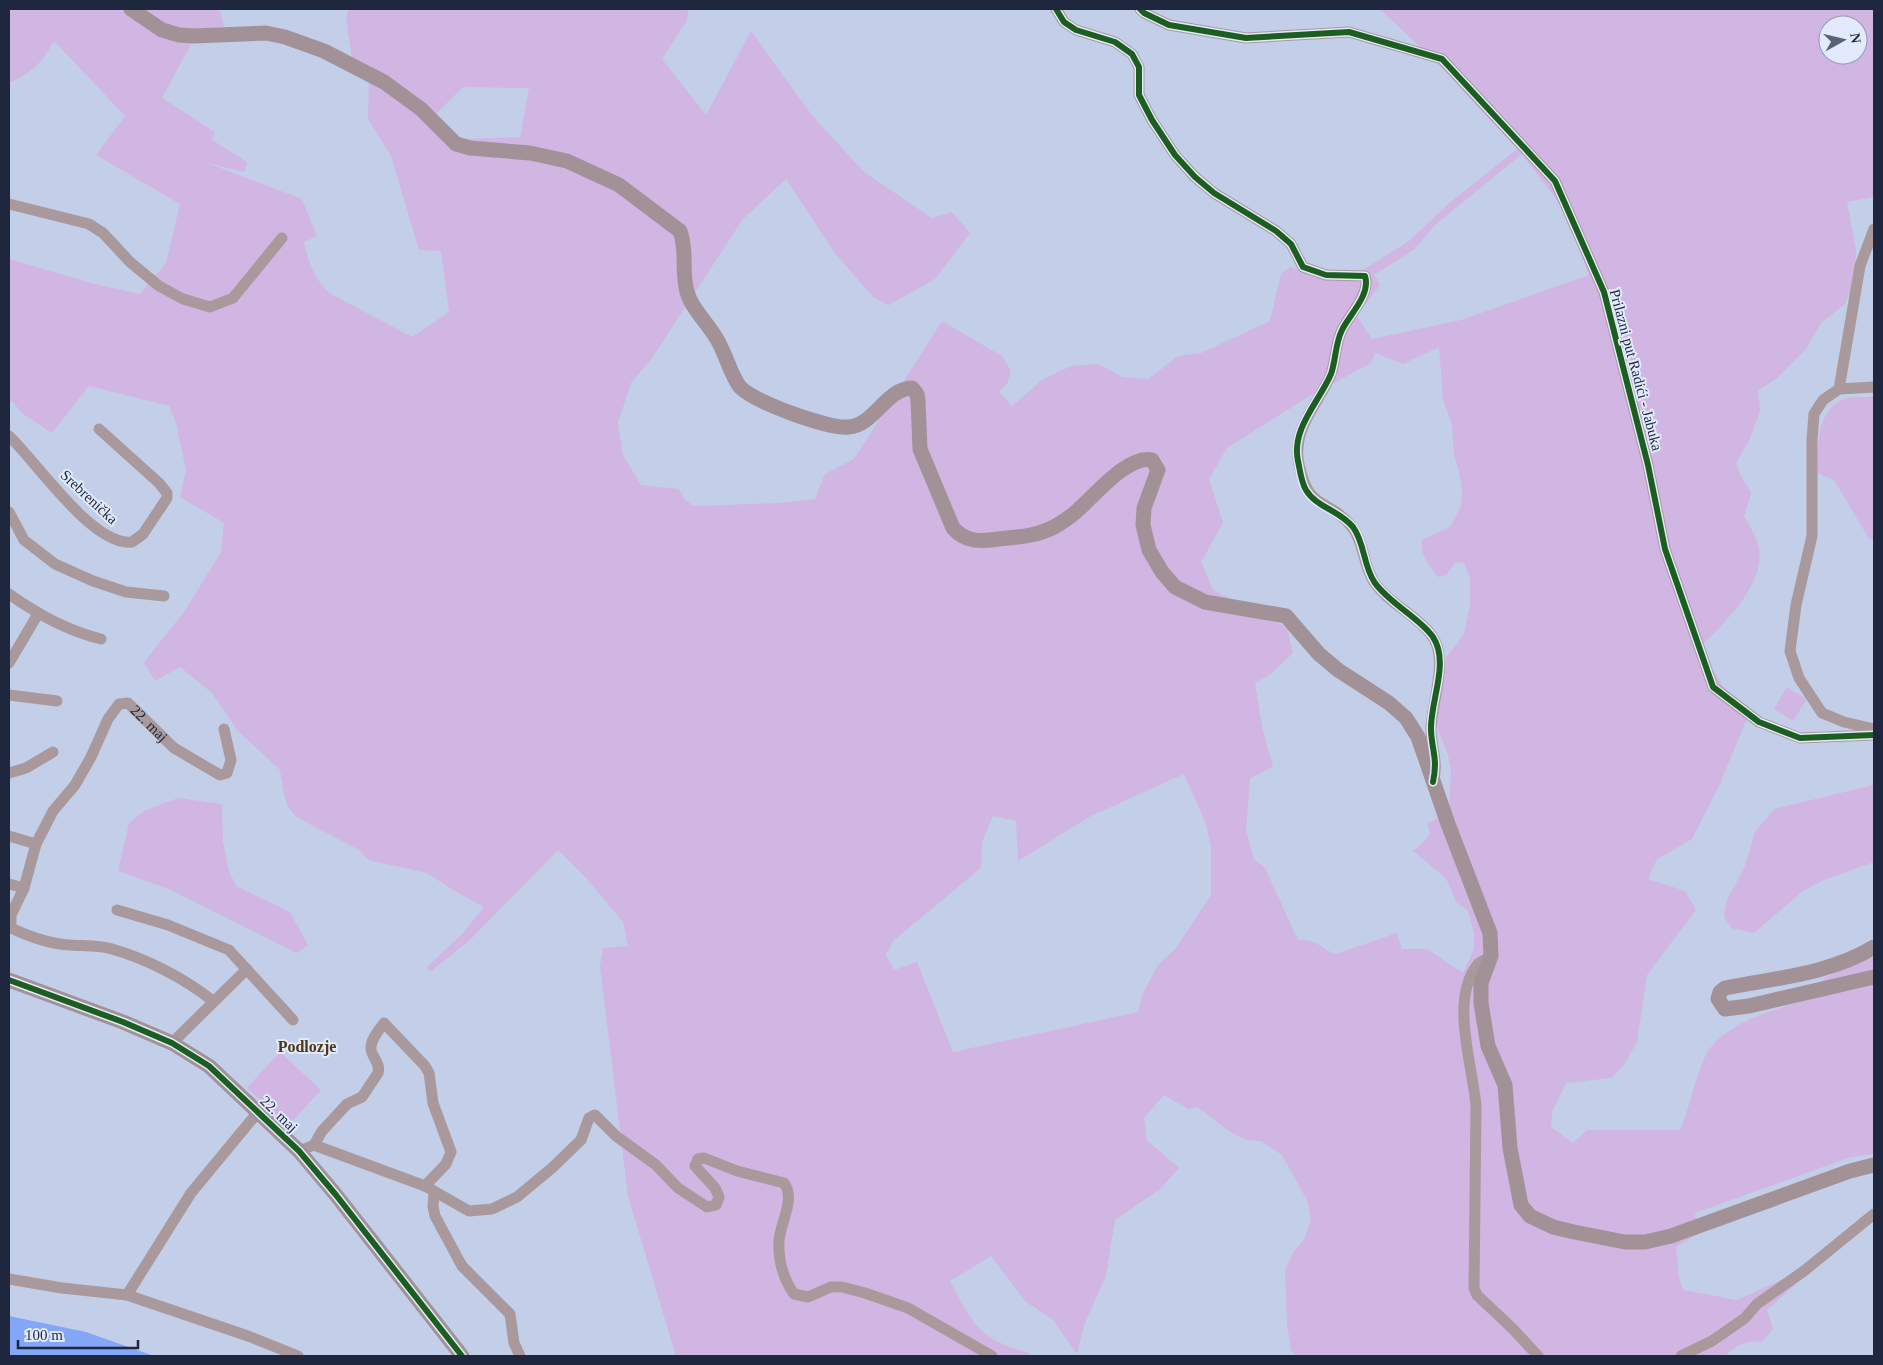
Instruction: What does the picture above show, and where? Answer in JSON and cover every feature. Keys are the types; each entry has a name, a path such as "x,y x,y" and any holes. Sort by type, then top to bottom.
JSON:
{"main road":[{"path":"131,9 162,30 179,35 194,36 257,32 285,37 324,51 384,82 420,109 456,144 470,148 530,153 567,161 619,185 680,231 684,241 685,281 690,300 721,345 736,380 755,399 791,412 848,428 860,424 901,389 912,388 915,390 918,400 920,449 925,465 953,528 958,534 969,539 981,542 1039,533 1051,528 1078,510 1126,467 1141,459 1152,460 1158,470 1144,508 1143,525 1149,550 1162,572 1176,587 1206,602 1280,614 1290,619 1319,654 1338,670 1389,703 1406,718 1418,737 1488,924 1491,956 1482,983 1484,1030 1488,1046 1505,1085 1510,1148 1516,1188 1521,1205 1530,1216 1553,1227 1574,1232 1625,1242 1645,1242 1671,1236 1850,1171 1874,1165"},
{"path":"1874,947 1861,955 1817,970 1725,988 1720,992 1718,999 1720,1005 1725,1008 1749,1006 1874,977"},
{"name":"22. maj","path":"9,980 123,1022 172,1043 209,1066 299,1151 336,1195 462,1356"}],"street":[{"path":"1056,9 1064,22 1076,30 1115,42 1132,54 1139,67 1139,95 1152,120 1175,155 1195,177 1214,193 1276,231 1291,244 1303,267 1326,275 1364,276 1366,280 1361,298 1342,330 1331,374 1298,440 1297,455 1306,491 1315,501 1340,514 1352,527 1358,536 1366,566 1374,583 1432,636 1439,648 1440,664 1431,729 1436,756 1434,782"},
{"name":"Prilazni put Radići - Jabuka","path":"1140,9 1144,13 1169,25 1246,38 1349,32 1442,59 1556,181 1600,284 1636,416 1665,549 1713,687 1759,722 1800,738 1874,735"},
{"path":"9,204 89,224 103,232 130,262 159,286 183,299 210,307 233,298 282,238"},
{"path":"1839,389 1860,266 1874,229"},
{"path":"1874,387 1839,389 1823,400 1814,414 1812,440 1812,536 1796,605 1790,651 1799,678 1822,713 1844,722 1874,729"},
{"name":"Srebrenička","path":"9,436 68,503 98,530 114,540 132,542 144,534 167,498 167,493 159,483 99,429"},
{"path":"9,512 24,540 55,564 93,581 126,592 164,596"},
{"path":"9,594 38,614 83,635 101,639"},
{"path":"9,663 38,614"},
{"path":"9,695 57,701"},
{"name":"22. maj","path":"213,1001 184,981 111,949 47,942 12,928 11,915 24,888 36,844 53,811 79,778 91,758 108,719 119,704 128,702 174,748 220,775 227,773 232,760 224,729"},
{"path":"9,773 26,768 53,752"},
{"path":"9,836 36,844"},
{"path":"9,884 24,888"},
{"path":"117,910 208,940 229,950 293,1020"},
{"path":"1491,956 1478,963 1470,980 1464,1020 1465,1044 1474,1085 1476,1106 1474,1288 1477,1294 1513,1328 1538,1356"},
{"path":"172,1043 247,969"},
{"name":"22. maj","path":"299,1151 314,1146 322,1131 347,1104 362,1098 378,1073 379,1068 371,1050 374,1039 384,1023 425,1066 429,1073 432,1103 450,1146 451,1157 430,1189"},
{"name":"22. maj","path":"127,1295 168,1226 191,1193 258,1112"},
{"path":"314,1146 430,1189 470,1211 492,1209 517,1197 530,1188 581,1140 589,1118 596,1115 616,1136 656,1165 684,1193 707,1207 716,1205 720,1197 715,1188 695,1166 698,1159 704,1158 737,1171 784,1183 789,1195 779,1237 780,1259 783,1274 794,1294 808,1297 831,1287 842,1287 865,1293 908,1308 992,1356"},
{"path":"430,1189 435,1216 462,1266 510,1314 514,1343 520,1356"},
{"path":"1681,1356 1712,1341 1745,1318 1757,1304 1804,1272 1874,1214"},
{"path":"9,1279 127,1295 248,1336 298,1356"}],"shaded area":[{"path":"9,9 220,9 225,31 192,42 162,98 215,132 212,140 247,162 244,172 207,163 302,199 317,236 304,242 307,256 316,276 329,293 412,337 449,312 441,251 419,250 391,156 368,119 369,80 414,111 446,145 461,139 520,137 529,88 463,87 435,115 352,58 346,20 348,9 689,9 687,20 662,59 706,115 751,31 811,114 864,172 932,218 952,212 970,233 935,279 889,305 873,297 834,252 786,179 743,219 652,358 631,383 618,423 623,455 641,485 679,489 685,500 694,506 778,503 815,499 825,474 854,459 942,321 1002,356 1011,371 1007,384 999,391 1012,406 1042,380 1071,366 1099,364 1122,377 1148,379 1178,356 1201,353 1270,321 1281,274 1290,267 1323,279 1346,281 1409,241 1447,205 1517,149 1440,66 1380,9 1874,9 1874,197 1847,202 1856,251 1855,281 1845,304 1821,323 1806,349 1777,378 1758,391 1760,411 1750,438 1736,464 1751,493 1744,516 1758,544 1759,559 1757,573 1742,601 1699,648 1723,686 1749,714 1719,786 1692,839 1657,859 1648,879 1685,891 1696,910 1647,975 1637,1042 1624,1065 1611,1078 1566,1083 1552,1112 1551,1127 1573,1143 1587,1130 1680,1130 1702,1063 1711,1047 1721,1037 1745,1021 1759,1015 1815,998 1824,978 1874,956 1874,1154 1851,1157 1695,1213 1698,1234 1676,1247 1679,1277 1683,1290 1737,1300 1792,1275 1795,1285 1767,1310 1773,1329 1762,1342 1742,1344 1726,1356 1297,1356 1291,1351 1287,1323 1285,1270 1294,1251 1304,1239 1311,1221 1308,1202 1282,1155 1261,1141 1252,1141 1235,1135 1197,1107 1188,1109 1164,1095 1144,1118 1147,1140 1179,1168 1160,1189 1115,1220 1106,1276 1084,1325 1077,1354 1053,1320 1025,1301 991,1256 950,1281 965,1309 979,1328 999,1342 1029,1353 1031,1356 676,1356 628,1196 600,966 603,948 628,946 623,922 586,878 558,850 469,941 430,972 427,967 462,934 484,907 427,873 368,860 359,850 296,817 288,807 280,770 238,731 212,693 180,667 155,681 144,662 184,612 221,552 224,523 180,497 186,470 176,423 169,406 89,386 52,433 23,414 12,401 9,404 9,259 91,283 140,294 166,263 180,204 96,155 125,116 54,41 45,56 25,75 9,83","holes":["1522,154 1564,210 1589,275 1461,320 1372,339 1357,316 1380,285 1374,275 1415,249 1435,225","1439,347 1443,400 1452,425 1454,456 1459,471 1462,491 1461,506 1450,527 1422,540 1422,551 1428,564 1438,577 1446,575 1456,562 1464,563 1470,578 1470,606 1464,634 1446,658 1435,723 1448,754 1451,771 1449,812 1427,824 1430,833 1424,842 1413,851 1446,878 1456,902 1468,911 1474,933 1474,949 1463,973 1427,949 1402,949 1397,933 1336,954 1311,941 1298,940 1265,868 1254,859 1246,830 1250,778 1273,767 1263,731 1255,683 1271,674 1293,653 1287,628 1213,590 1201,562 1223,523 1209,479 1227,448 1308,397 1371,363 1375,353 1403,364","1184,774 1206,824 1211,847 1211,895 1176,948 1158,965 1142,995 1138,1012 953,1052 917,962 894,970 886,955 893,941 981,868 982,842 993,816 1016,821 1018,861 1091,816"]},
{"path":"1874,396 1874,540 1869,539 1834,480 1817,473 1818,440 1824,419 1829,411 1837,403 1847,398"},
{"path":"1787,687 1807,699 1793,721 1774,709"},
{"path":"1874,785 1874,862 1824,880 1803,891 1754,933 1731,928 1724,916 1727,900 1745,866 1755,832 1774,809"},
{"path":"178,798 222,804 223,842 229,871 236,886 290,912 308,945 297,953 169,889 118,871 129,823 144,811"},
{"path":"280,1052 321,1090 288,1126 247,1088"}],"water":[{"path":"9,1316 86,1332 154,1356 9,1356"}],"cycle path":[{"path":"1056,9 1064,22 1076,30 1115,42 1132,54 1139,67 1139,95 1152,120 1175,155 1195,177 1214,193 1276,231 1291,244 1303,267 1326,275 1365,276 1365,290 1340,335 1331,374 1302,427 1297,449 1298,461 1303,483 1310,496 1341,516 1357,533 1368,569 1381,591 1421,624 1433,637 1438,647 1440,670 1431,719 1435,761 1433,782"},
{"path":"1140,9 1144,13 1169,25 1246,38 1349,32 1442,59 1555,181 1604,292 1648,465 1665,549 1713,687 1759,722 1800,738 1874,735"},
{"path":"9,980 123,1022 172,1043 209,1066 299,1151 336,1195 462,1356"}],"district":[{"name":"Podlozje","path":"307,1046"}]}
